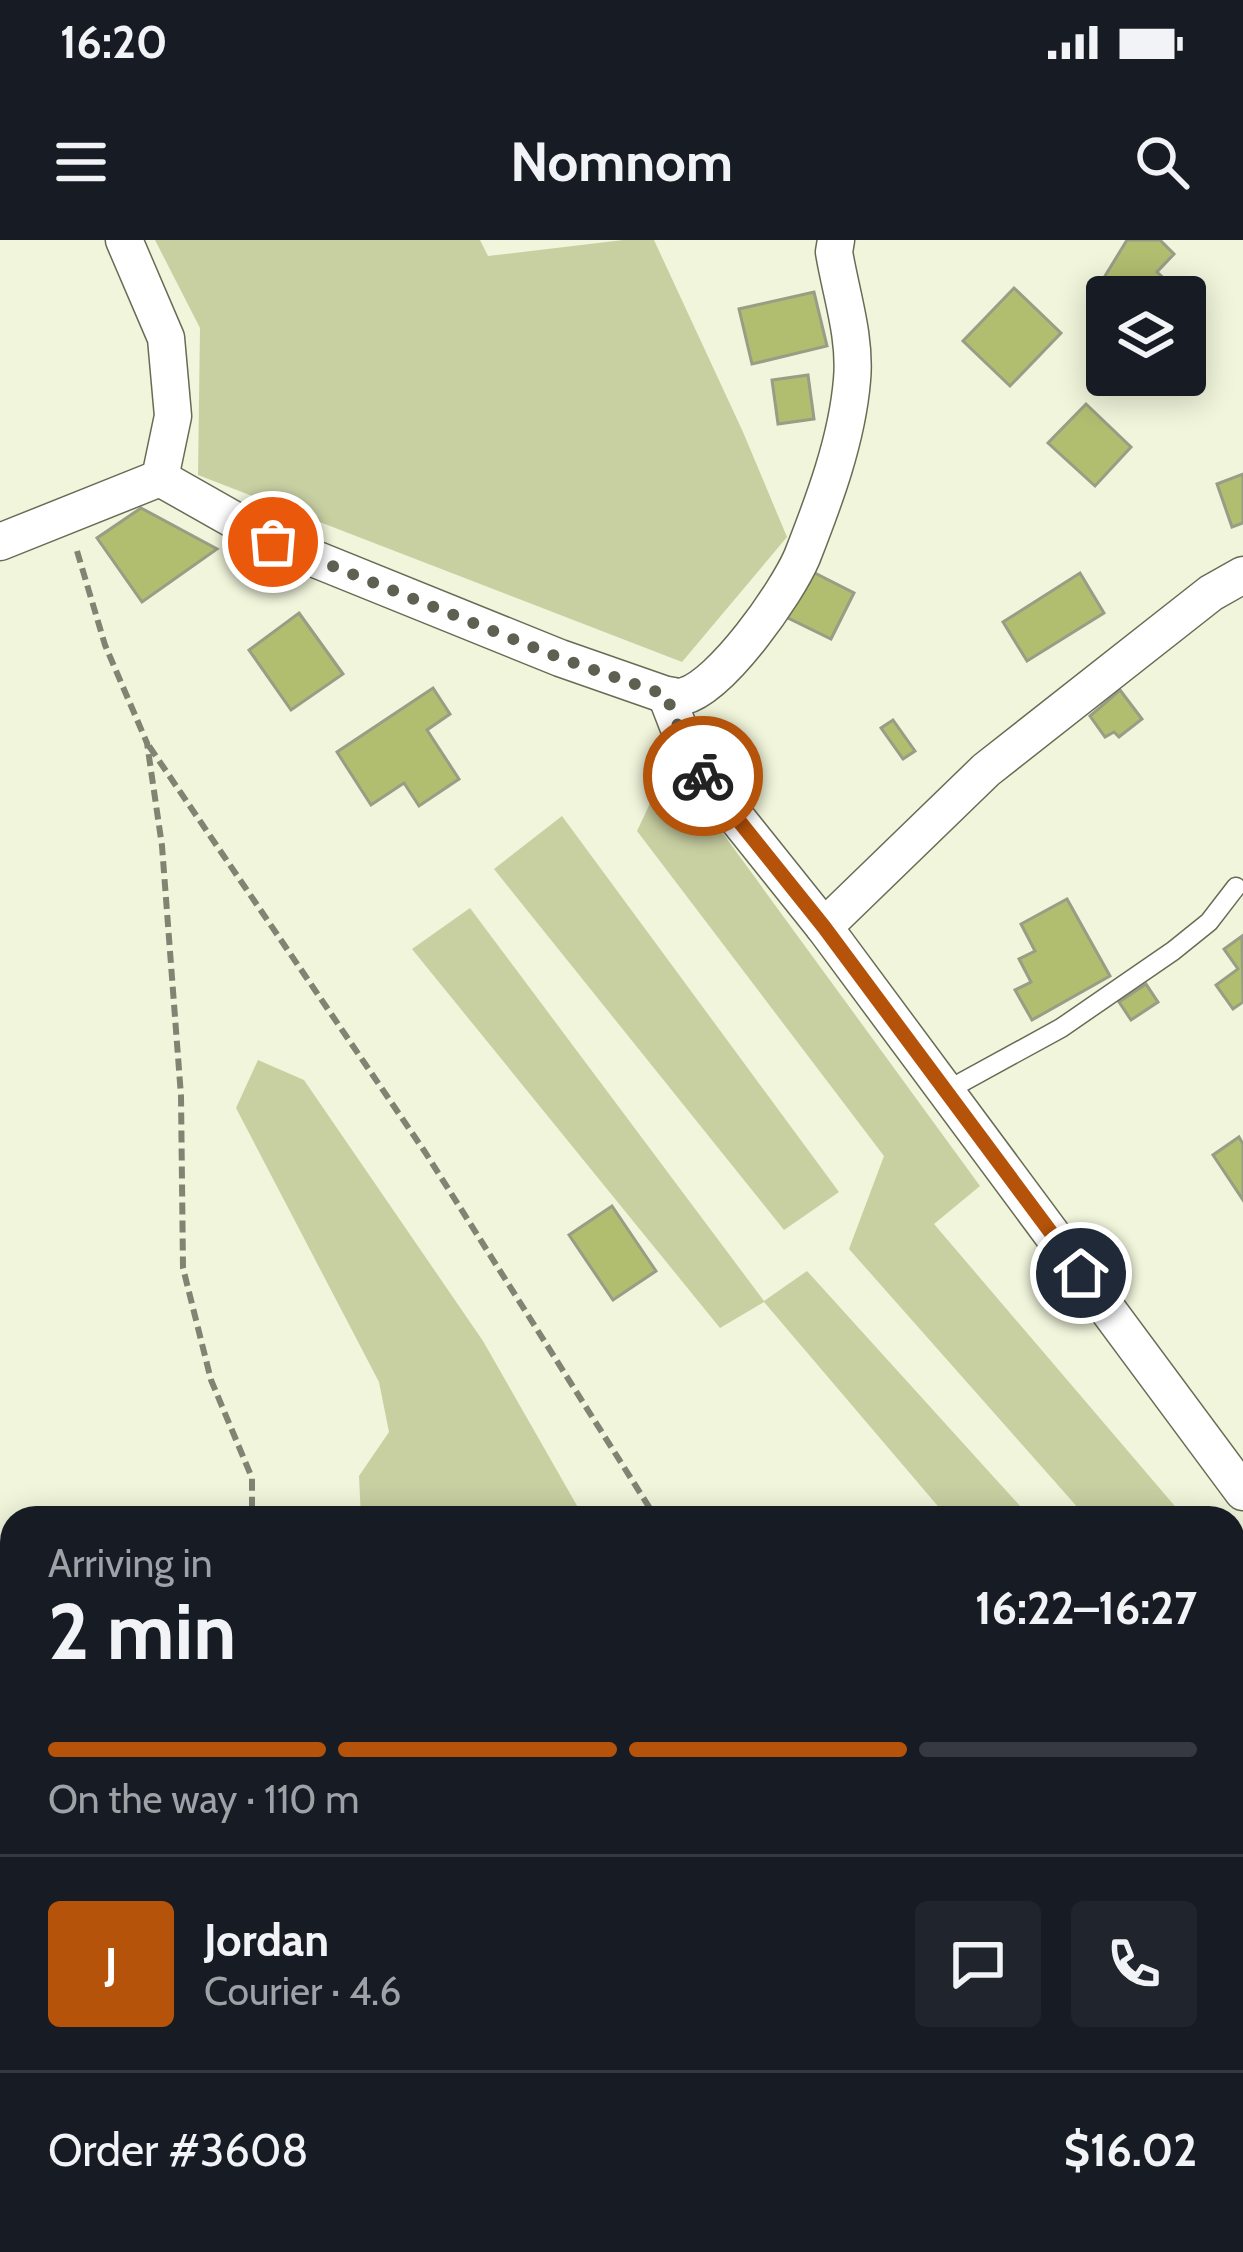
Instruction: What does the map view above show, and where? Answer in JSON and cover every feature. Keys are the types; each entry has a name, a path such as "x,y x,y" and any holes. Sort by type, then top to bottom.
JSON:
{"street":[{"path":"124,240 166,338 173,416 160,478"},
{"path":"160,478 273,542 560,658 666,695 684,696 720,674 748,642 800,562 842,440 853,376 836,240"},
{"path":"0,542 160,478"},
{"path":"824,927 986,770 1211,593 1243,575"},
{"path":"666,695 692,762 824,927 1243,1492"}],"lane":[{"path":"946,1091 1061,1028 1173,951 1209,922 1236,887"}],"path":[{"path":"74,540 105,645 147,742 425,1152 648,1506"},
{"path":"147,742 162,846 181,1096 183,1268 211,1380 252,1478 252,1506"}],"green space":[{"path":"155,240 480,240 488,256 654,240 787,537 682,662 198,475 200,328"},
{"path":"670,761 980,1186 934,1224 1175,1506 1076,1506 849,1249 884,1156 637,831"},
{"path":"562,816 839,1192 784,1230 494,869"},
{"path":"470,908 764,1301 807,1271 1020,1506 938,1506 764,1302 720,1328 412,949"},
{"path":"258,1060 304,1080 483,1341 577,1506 360,1506 359,1476 389,1432 379,1382 236,1108"}],"building":[{"path":"1127,240 1160,240 1174,254 1157,272 1161,276 1105,276"},
{"path":"1014,288 1061,333 1010,386 963,341"},
{"path":"814,292 827,346 752,364 739,309"},
{"path":"808,375 814,419 778,424 772,380"},
{"path":"1086,404 1131,447 1095,486 1048,443"},
{"path":"1243,474 1243,523 1232,527 1217,484"},
{"path":"141,508 217,549 142,602 97,538"},
{"path":"807,569 854,593 831,639 784,616"},
{"path":"1080,573 1104,613 1027,661 1003,622"},
{"path":"299,613 343,674 291,710 249,650"},
{"path":"433,688 450,714 427,730 459,779 419,806 404,783 371,805 337,752"},
{"path":"1120,690 1142,719 1119,737 1114,732 1105,737 1090,716"},
{"path":"893,720 915,751 903,759 881,728"},
{"path":"1067,899 1110,976 1032,1020 1015,990 1031,982 1019,959 1035,951 1021,924"},
{"path":"1242,936 1243,1002 1233,1009 1216,985 1238,969 1224,949"},
{"path":"1146,984 1158,1002 1131,1020 1119,1002"},
{"path":"1239,1137 1243,1144 1243,1200 1213,1155"},
{"path":"612,1206 656,1271 613,1300 569,1235"}],"way so far":[{"path":"273,542 560,658 666,695 692,762 703,776"}],"route":[{"path":"703,776 824,927 1081,1273"}]}
